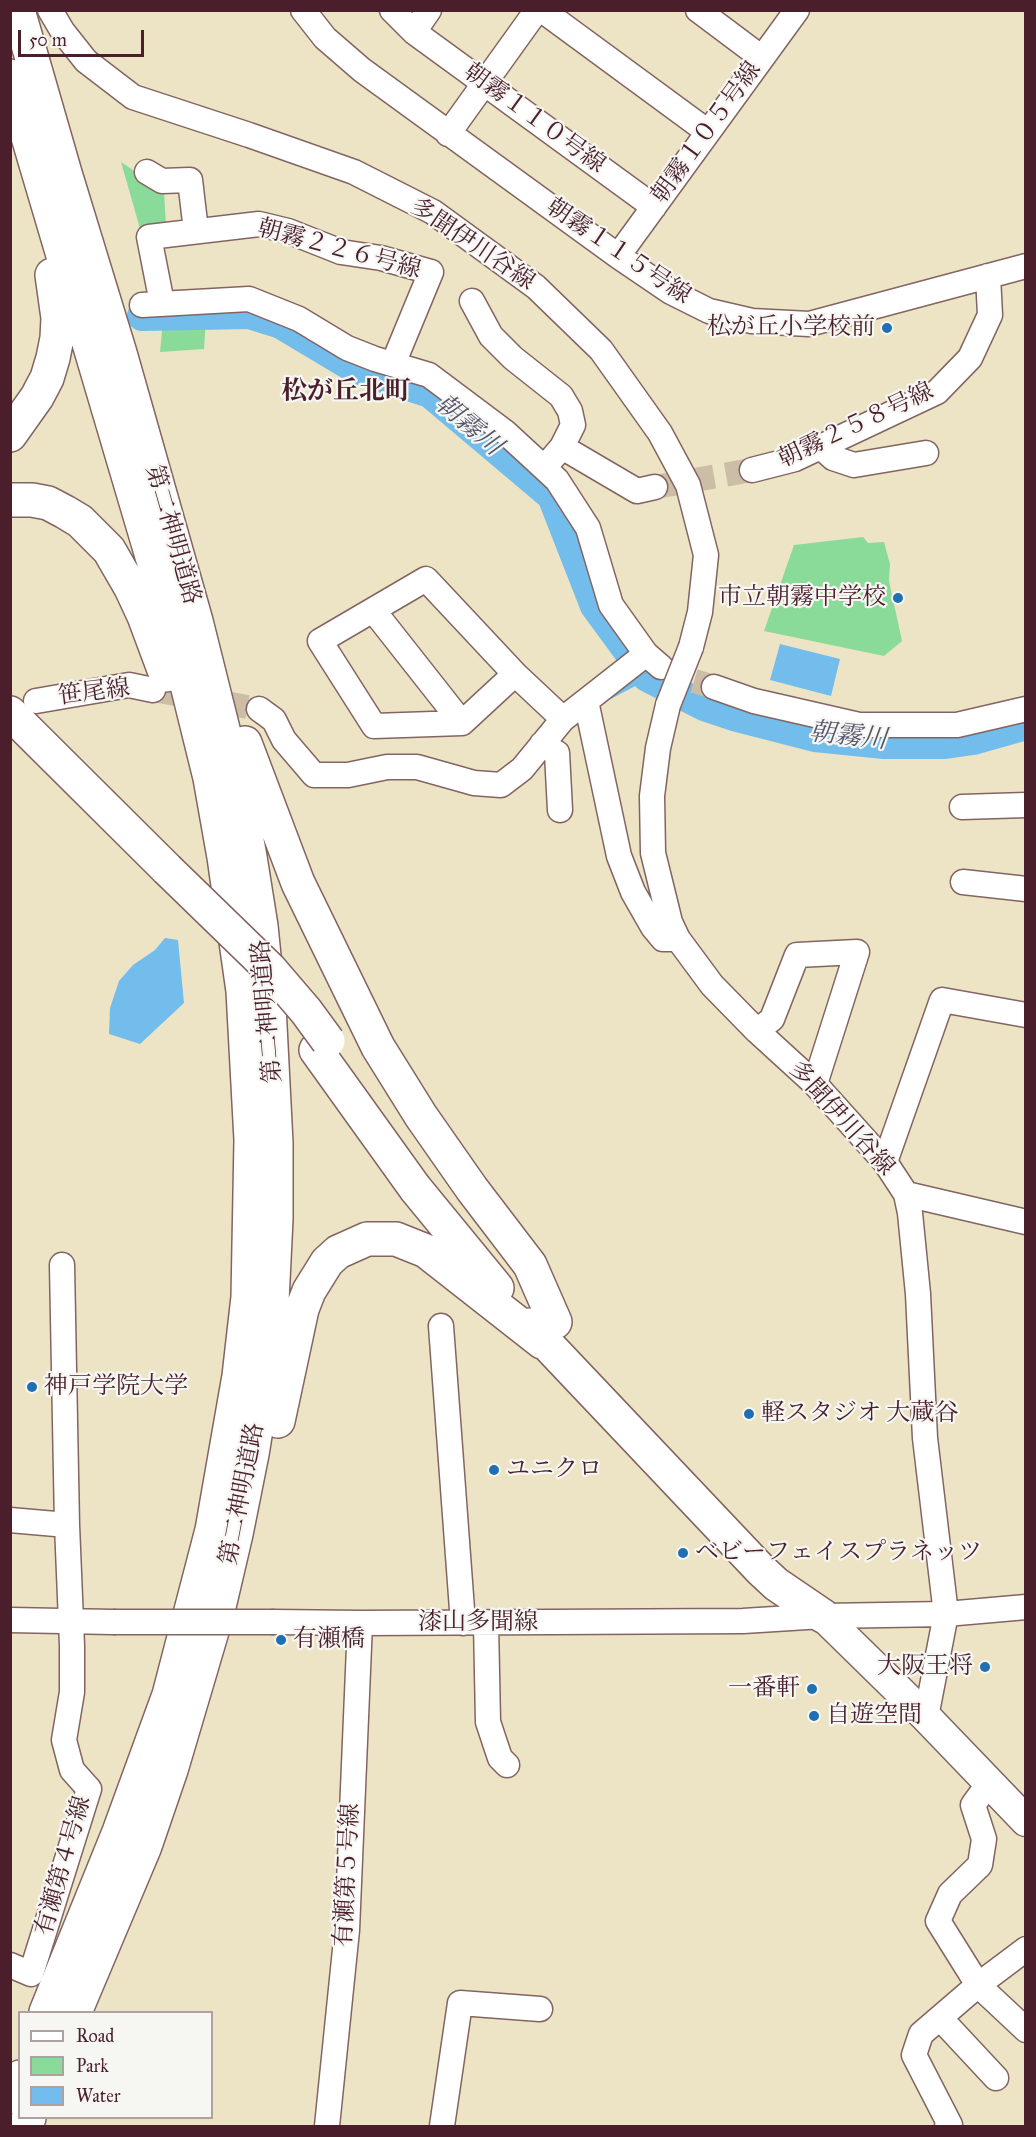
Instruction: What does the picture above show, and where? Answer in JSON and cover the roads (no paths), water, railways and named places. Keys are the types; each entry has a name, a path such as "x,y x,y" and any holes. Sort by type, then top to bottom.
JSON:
{"highway":[{"name":"第二神明道路","path":"18,10 120,353 196,621 236,781 263,949 274,1072 276,1219 272,1301 264,1380 252,1454 218,1611 188,1716 145,1846 76,2011"},
{"name":"第二神明道路","path":"10,76 172,624 210,778 243,991 251,1140 248,1297 239,1376 212,1530 169,1695 119,1832 47,2011"},
{"path":"10,435 25,417 47,378 57,338 58,318 44,240 44,192"},
{"path":"120,353 253,766 298,883 378,1047 421,1116 472,1189 530,1265 549,1332"},
{"path":"10,500 48,503 80,521 109,550 131,588 144,616 177,707 211,824 231,908"},
{"path":"23,707 163,875 294,1019 322,1046 415,1188 549,1332 762,1570 776,1584 823,1616"},
{"path":"10,735 163,875"},
{"path":"145,1846 176,1773 205,1691 259,1506 303,1309 316,1276 327,1262 338,1252 367,1239 396,1239 411,1244 441,1261 549,1332"},
{"path":"10,2097 18,2081"}],"main road":[{"path":"823,1616 926,1717 1026,1821"}],"street":[{"name":"多聞伊川谷線","path":"50,10 63,32 86,61 134,97 354,172 433,212 536,287 601,350 660,433 688,485 706,555 700,612 691,647 669,705 658,748 652,796 653,853 670,922 678,939 712,985 757,1031 815,1084 885,1162 906,1194 918,1294 925,1438 946,1614 926,1717"},
{"name":"朝霧１１５号線","path":"303,10 325,38 362,70 448,134 671,292 709,311 752,321 809,324 1026,266"},
{"name":"朝霧１１０号線","path":"392,10 414,32 654,207"},
{"path":"414,32 429,10"},
{"path":"448,134 537,10"},
{"path":"542,10 708,132"},
{"path":"698,10 762,58"},
{"name":"朝霧１０５号線","path":"618,256 797,10"},
{"path":"147,172 162,181 190,180 196,231"},
{"name":"朝霧２２６号線","path":"259,224 288,231 341,252 381,258 431,272 393,364 347,348 299,319 249,300 152,304 149,237 196,231 259,224"},
{"name":"朝霧２５８号線","path":"752,470 795,459 937,392 970,358 990,315 987,276"},
{"path":"472,301 491,336 513,358 561,396 570,411 573,425 562,447 544,468"},
{"path":"259,709 273,720 284,740 314,776 348,775 387,766 417,767 474,783 501,785 522,769 562,719 586,701 654,661 610,605 588,528 557,480 505,432 429,375 393,364"},
{"path":"562,447 637,490 655,487"},
{"path":"821,447 833,458 854,465 926,453"},
{"path":"515,674 462,723 374,726 320,641 426,579 515,674 562,719"},
{"path":"374,610 462,723"},
{"name":"笹尾線","path":"23,707 129,685 153,690"},
{"path":"714,687 754,701 859,725 957,725 1026,709"},
{"path":"586,701 619,856 633,892 653,927 663,939 678,939"},
{"path":"542,744 557,753 560,810"},
{"path":"962,807 1026,805"},
{"path":"963,882 1026,889"},
{"path":"757,1031 772,1019 797,955 857,952 815,1084"},
{"path":"885,1162 942,1000 1026,1015"},
{"path":"906,1194 1026,1222"},
{"path":"62,1265 67,1525 72,1621"},
{"path":"441,1326 488,1722 500,1758 507,1765"},
{"path":"10,1520 67,1525"},
{"name":"漆山多聞線","path":"10,1620 360,1623 743,1621 823,1616 946,1614 1026,1607"},
{"name":"有瀬第４号線","path":"21,1969 89,1789 72,1770 64,1740 72,1692 72,1621"},
{"name":"有瀬第５号線","path":"327,2127 347,1930 360,1623"},
{"path":"989,1783 973,1805 984,1839 980,1865 950,1894 938,1921 978,1985 1026,2030"},
{"path":"949,2126 914,2055 921,2034 978,1985 1026,1949"},
{"path":"442,2127 460,2003 540,2009"},
{"path":"940,2018 996,2078"}],"water":[{"path":"780,644 840,659 831,696 770,680"},
{"path":"165,938 178,940 184,1003 140,1044 109,1034 110,1008 119,981 133,965 155,950"}],"waterway":[{"name":"朝霧川","path":"142,316 249,314 281,324 358,370 430,393 552,496 595,606 628,651"},
{"name":"朝霧川","path":"644,673 647,677 704,706 815,737 884,744 945,744 973,740 1026,725"},
{"path":"611,696 647,677"}],"tunnel":[{"path":"655,487 752,470"},
{"path":"661,667 681,677 714,687"},
{"path":"153,690 259,709"}],"place":[{"name":"松が丘小学校前","path":"887,328"},
{"name":"市立朝霧中学校","path":"898,598"},
{"name":"神戸学院大学","path":"32,1387"},
{"name":"軽スタジオ 大蔵谷","path":"749,1414"},
{"name":"ユニクロ","path":"494,1470"},
{"name":"ベビーフェイスプラネッツ","path":"683,1553"},
{"name":"有瀬橋","path":"281,1640"},
{"name":"大阪王将","path":"985,1667"},
{"name":"一番軒","path":"812,1689"},
{"name":"自遊空間","path":"814,1716"}],"district":[{"name":"松が丘北町","path":"346,393"}]}
